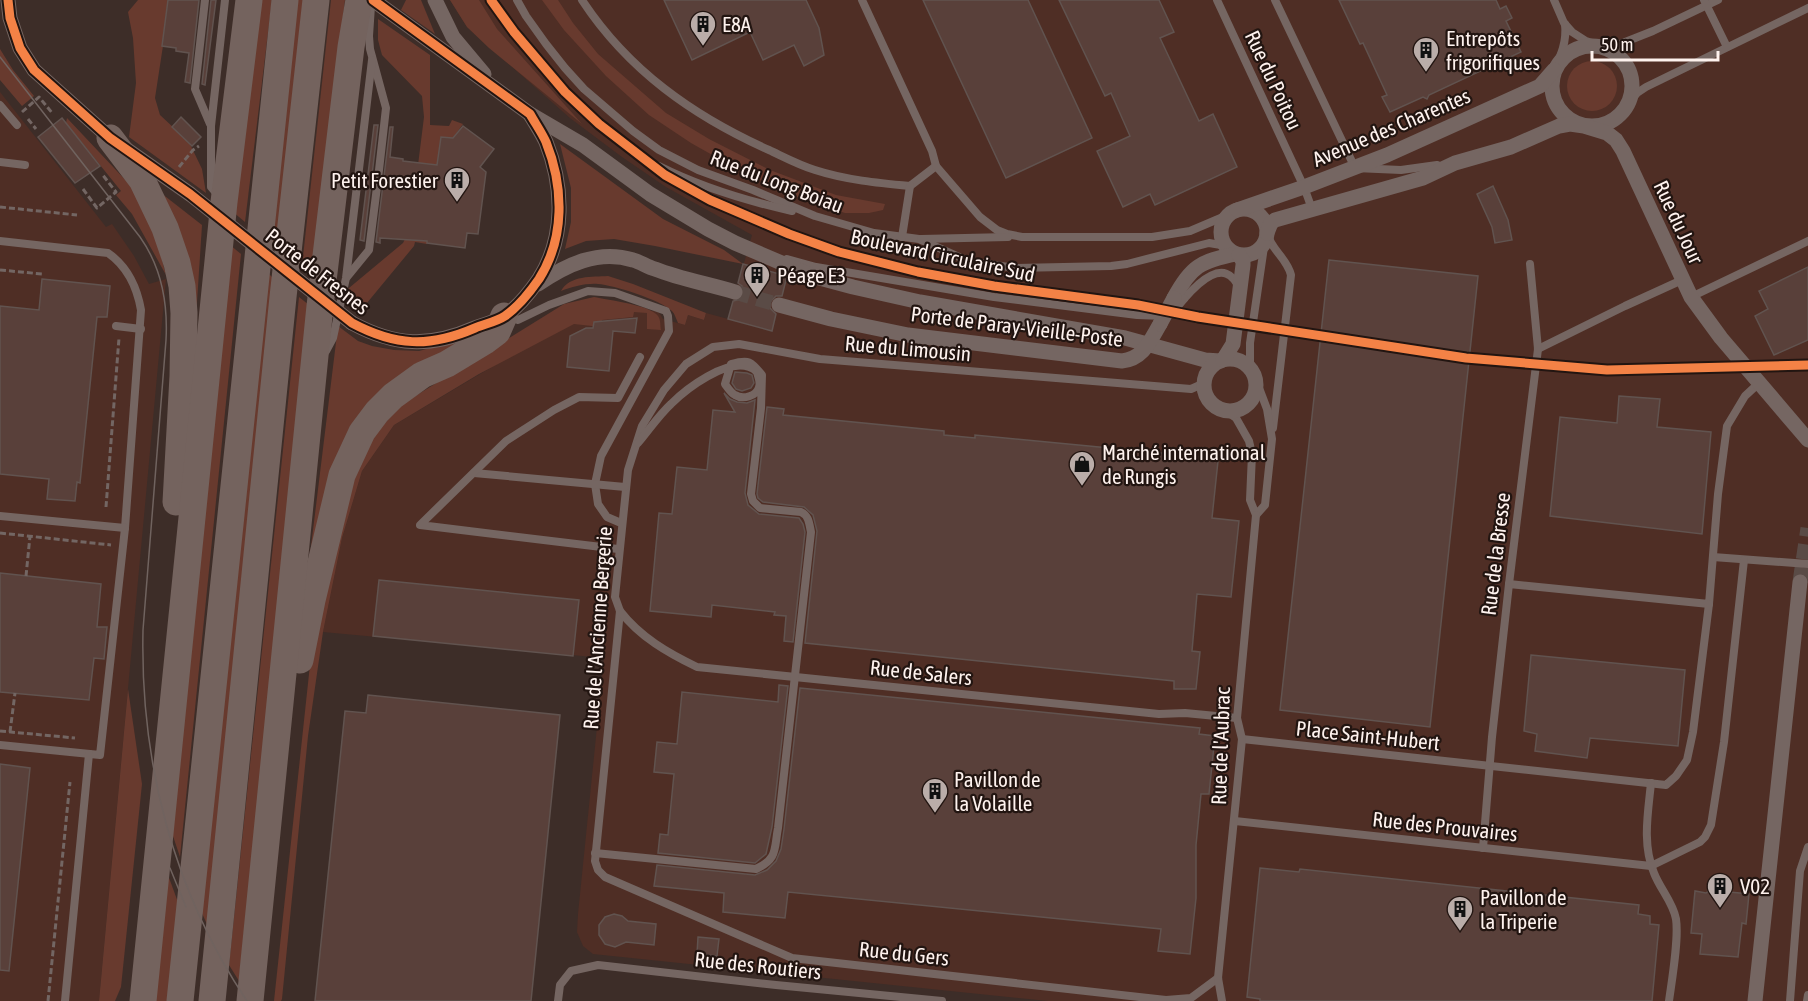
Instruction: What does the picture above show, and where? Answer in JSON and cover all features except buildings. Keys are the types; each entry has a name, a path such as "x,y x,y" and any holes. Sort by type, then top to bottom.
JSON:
{"highway":[{"path":"143,1001 224,202 249,0"},
{"path":"180,1001 285,0"},
{"path":"212,1001 283,297 316,0"},
{"path":"250,1001 320,306 359,0"},
{"path":"110,138 142,180 165,228 177,262 182,286 184,313 182,387 168,628 168,637 179,650"},
{"path":"275,746 285,740 291,728 298,672 316,580 342,475 362,432 393,396 422,375 447,364 485,341 497,332 504,316"},
{"path":"125,1001 141,913 153,903"},
{"path":"254,954 265,1001"}],"street":[{"name":"Porte de Fresnes","path":"8,0 10,18 20,48 34,70 110,138 190,194 352,323 373,334 396,341 438,340 504,316 534,287 553,253 559,226 557,181 546,141 530,114 371,0"},
{"path":"435,0 453,37 499,93"},
{"path":"0,6 10,18"},
{"path":"1235,253 1245,255 1257,251 1275,220 1423,178 1455,163 1511,147 1559,126 1570,124 1584,126 1598,126 1610,122 1621,114 1629,103 1632,78 1628,66 1620,56 1598,45 1585,45 1572,50 1561,59 1554,70 1551,82 1556,105 1563,115 1572,122 1584,126"},
{"name":"Avenue des Charentes","path":"1233,212 1387,155 1540,86 1554,70"},
{"name":"Rue du Jour","path":"1623,151 1619,128 1629,103"},
{"path":"530,114 583,146 660,200 708,229 812,276 920,302 1125,338 1156,331 1205,360 1221,361 1236,359 1255,376 1256,389 1249,404 1242,409 1226,411 1212,404 1204,389 1207,372 1221,361 1233,344 1240,293 1243,261 1222,239 1221,232 1225,219 1233,212 1244,209 1258,214 1263,219 1266,237"},
{"name":"Rue du Jour","path":"1584,126 1607,133 1616,140 1695,303 1721,338 1808,440"},
{"name":"Porte de Paray-Vieille-Poste","path":"779,305 831,319 908,335 1122,361 1131,360 1138,356 1179,298 1184,279 1196,267 1235,253"},
{"path":"534,287 576,262 616,256 635,260 656,270 735,292"},
{"path":"1755,1001 1800,582"}],"lane":[{"path":"205,0 195,89 211,126"},
{"path":"224,202 212,187 211,126 225,0"},
{"path":"346,278 369,250 386,108 372,60 369,36 371,0"},
{"path":"491,0 514,33 565,92 598,124 639,155 709,187 765,205 815,216"},
{"name":"Rue du Long Boiau","path":"517,0 526,16 565,68 584,89 659,150 698,170 815,216 874,233 919,239 968,261 1015,268 1127,264 1209,243 1221,245 1235,253"},
{"path":"582,0 620,50 644,73 672,95 742,138 814,170 859,181 910,186 936,166"},
{"path":"862,0 932,151 936,166 980,217 997,230 1022,237"},
{"name":"Rue du Poitou","path":"1217,0 1304,187 1312,209"},
{"name":"Rue du Poitou","path":"1275,0 1355,168"},
{"path":"1554,0 1564,23 1566,35 1554,70"},
{"path":"1564,23 1579,38 1598,45 1615,46 1653,32 1706,3 1718,0"},
{"path":"1706,3 1728,47"},
{"path":"1629,103 1637,93 1647,87 1808,8"},
{"path":"315,371 333,338 346,278 372,60"},
{"path":"0,105 17,125"},
{"name":"Boulevard Circulaire Sud","path":"639,155 665,175 710,200 789,234 839,252 918,272 961,280 1225,320"},
{"path":"0,162 25,165"},
{"path":"1355,168 1401,170 1455,163"},
{"path":"902,237 910,186"},
{"path":"919,239 1152,237 1190,231 1233,212"},
{"path":"1266,237 1286,262 1291,275 1272,439"},
{"name":"Rue de l'Aubrac","path":"1256,515 1265,505 1272,439 1267,409 1251,364 1250,342 1266,237"},
{"path":"0,241 108,253 119,261 138,293 141,310 125,528 100,755 0,745"},
{"path":"1695,303 1808,241"},
{"path":"758,253 816,267 994,297 1137,315 1198,317"},
{"name":"Rue de la Bresse","path":"1483,848 1509,584 1538,349 1530,264"},
{"path":"1179,298 1199,282 1212,275 1220,274 1236,281 1240,293"},
{"path":"1538,349 1682,280"},
{"path":"504,316 518,320 549,305 588,291 615,293 666,311 669,331 649,371 600,456 595,484 598,504 607,517 621,523"},
{"path":"118,327 141,328"},
{"name":"Rue du Limousin","path":"642,426 664,390 686,364 713,347 739,344 820,358 1191,389 1200,385 1204,380"},
{"path":"618,549 420,525 506,441 554,410 579,397 618,398 640,357"},
{"path":"595,853 756,869 770,861 777,828 811,532 809,519 805,514 760,507 753,501 751,494 761,408 762,375 752,363 743,361 731,364 727,374 725,384 732,394 740,397 755,393 759,390 760,383 757,372 749,367 732,367 723,370 715,373 695,384 670,404 635,447"},
{"path":"1669,1001 1676,932 1675,915 1651,866 1647,851 1646,837 1651,783 1666,786 1687,760 1694,732 1727,426 1745,396 1759,383"},
{"name":"Rue de l'Aubrac","path":"1222,1001 1218,978 1242,739 1237,718 1256,515 1250,500 1252,454 1249,441 1236,418 1226,411"},
{"name":"Rue de l'Ancienne Bergerie","path":"598,870 595,853 620,611 615,597 618,549 628,470 642,426"},
{"path":"474,473 626,487"},
{"path":"0,516 125,528"},
{"path":"1713,557 1808,564"},
{"path":"1651,866 1700,842 1706,837 1711,825 1724,742 1744,560"},
{"path":"1509,584 1709,604"},
{"name":"Rue de Salers","path":"620,611 628,622 647,638 697,667 1159,714 1185,713 1237,718"},
{"name":"Place Saint-Hubert","path":"1242,739 1651,783"},
{"path":"65,1001 89,754"},
{"name":"Rue des Prouvaires","path":"1235,821 1651,866"},
{"path":"1790,1001 1800,871 1808,847"},
{"name":"Rue du Gers","path":"598,870 605,876 792,958 1166,1000 1191,998 1218,978"},
{"name":"Rue des Routiers","path":"558,1001 560,985 571,971 598,965 942,1001"},
{"path":"1807,1001 1808,995"}],"path":[{"path":"36,129 21,111 39,97 53,114"},
{"path":"177,171 193,150"},
{"path":"82,189 98,208 116,192 102,174"},
{"path":"0,207 77,215"},
{"path":"0,270 42,274"},
{"path":"106,507 118,327"},
{"path":"0,533 112,545"},
{"path":"26,576 30,536"},
{"path":"10,732 15,693"},
{"path":"0,731 75,738"},
{"path":"48,1001 70,782"}],"shaded area":[{"path":"138,0 170,0 155,98 160,115 189,142 202,169 206,193 129,137 136,83 133,38 128,12"},
{"path":"261,0 272,0 245,222 233,212"},
{"path":"297,0 307,0 279,250 269,242"},
{"path":"331,0 345,0 312,274 302,266"},
{"path":"406,0 421,0 435,34 401,10"},
{"name":"Marché international de Rungis","path":"450,0 1808,0 1808,1001 1048,1001 593,954 583,946 577,932 604,658 323,632 342,538 362,471 394,425 590,309 658,311 663,319 685,325 688,315 704,320 706,313 728,319 752,235 666,187 570,118 467,27"},
{"path":"450,0 479,0 497,29 582,124 489,48 467,27"},
{"path":"542,0 558,0 598,54 666,113 709,139 770,170 836,195 885,204 883,210 869,213 845,213 791,195 739,170 691,143 649,115 606,76 564,30"},
{"path":"378,19 430,55 430,125 449,126 452,120 463,124 453,138 441,137 427,244 415,242 362,309 343,297 349,288 403,243 410,229 424,117 422,96 382,55 378,40"},
{"path":"0,49 34,96 22,106 0,80"},
{"path":"1587,61 1597,61 1610,68 1617,81 1617,91 1610,104 1597,111 1587,111 1578,107 1571,100 1567,91 1567,81 1571,72 1578,65"},
{"path":"0,92 106,227 112,224 134,256 149,284 166,279 99,1001 0,1001"},
{"path":"67,118 147,203 166,275 132,214 116,195 121,191 66,123"},
{"path":"560,144 663,219 724,250 743,264 614,239 586,241 565,249 571,222 571,188"},
{"path":"152,186 202,225 193,364"},
{"path":"230,245 241,254 180,857 171,830"},
{"path":"265,270 275,280 210,931 201,911"},
{"path":"608,276 706,313 704,320 688,315 685,325 678,323 672,311 658,302 605,285 584,285 561,291 576,279"},
{"path":"299,297 309,305 239,981 229,965"},
{"path":"594,297 619,301 654,312 659,318 661,330 647,329 647,313 634,312 633,317 602,320 601,327 574,324 479,374 394,425 362,471 342,538 323,632 308,736 282,999 274,1001 312,646 356,466 376,432 404,403 564,304"},
{"path":"338,326 358,341 394,350 419,351 459,340 461,345 374,404 308,571"},
{"path":"128,689 142,784 121,987 115,1001 99,1001"},
{"path":"168,875 179,905 169,1001 154,1001"}],"tunnel":[{"path":"735,292 779,305"},
{"path":"1800,582 1808,528"}],"tram line":[{"path":"0,57 140,237 154,261 162,286 166,313 166,340 143,630 148,728 155,776 166,824 181,870 199,915 221,959 247,1001"},
{"path":"170,868 186,907"}],"cycle path":[{"path":"8,0 10,18 20,48 34,70 110,138 190,194 352,323 368,331 398,340 412,342 442,339 505,316 524,299 539,279 554,247 557,230 559,194 556,177 546,142 530,114 373,0"},
{"path":"491,0 514,32 565,92 599,124 665,175 710,200 789,234 839,252 918,272 994,286 1138,305 1198,317 1466,358 1607,370 1808,365"}],"place":[{"name":"E8A","path":"703,47"},
{"name":"Entrepôts frigorifiques","path":"1426,73"},
{"name":"Petit Forestier","path":"457,203"},
{"name":"Péage E3","path":"757,298"},
{"name":"Marché international de Rungis","path":"1082,487"},
{"name":"Pavillon de la Volaille","path":"935,814"},
{"name":"V02","path":"1720,909"},
{"name":"Pavillon de la Triperie","path":"1460,932"}]}
